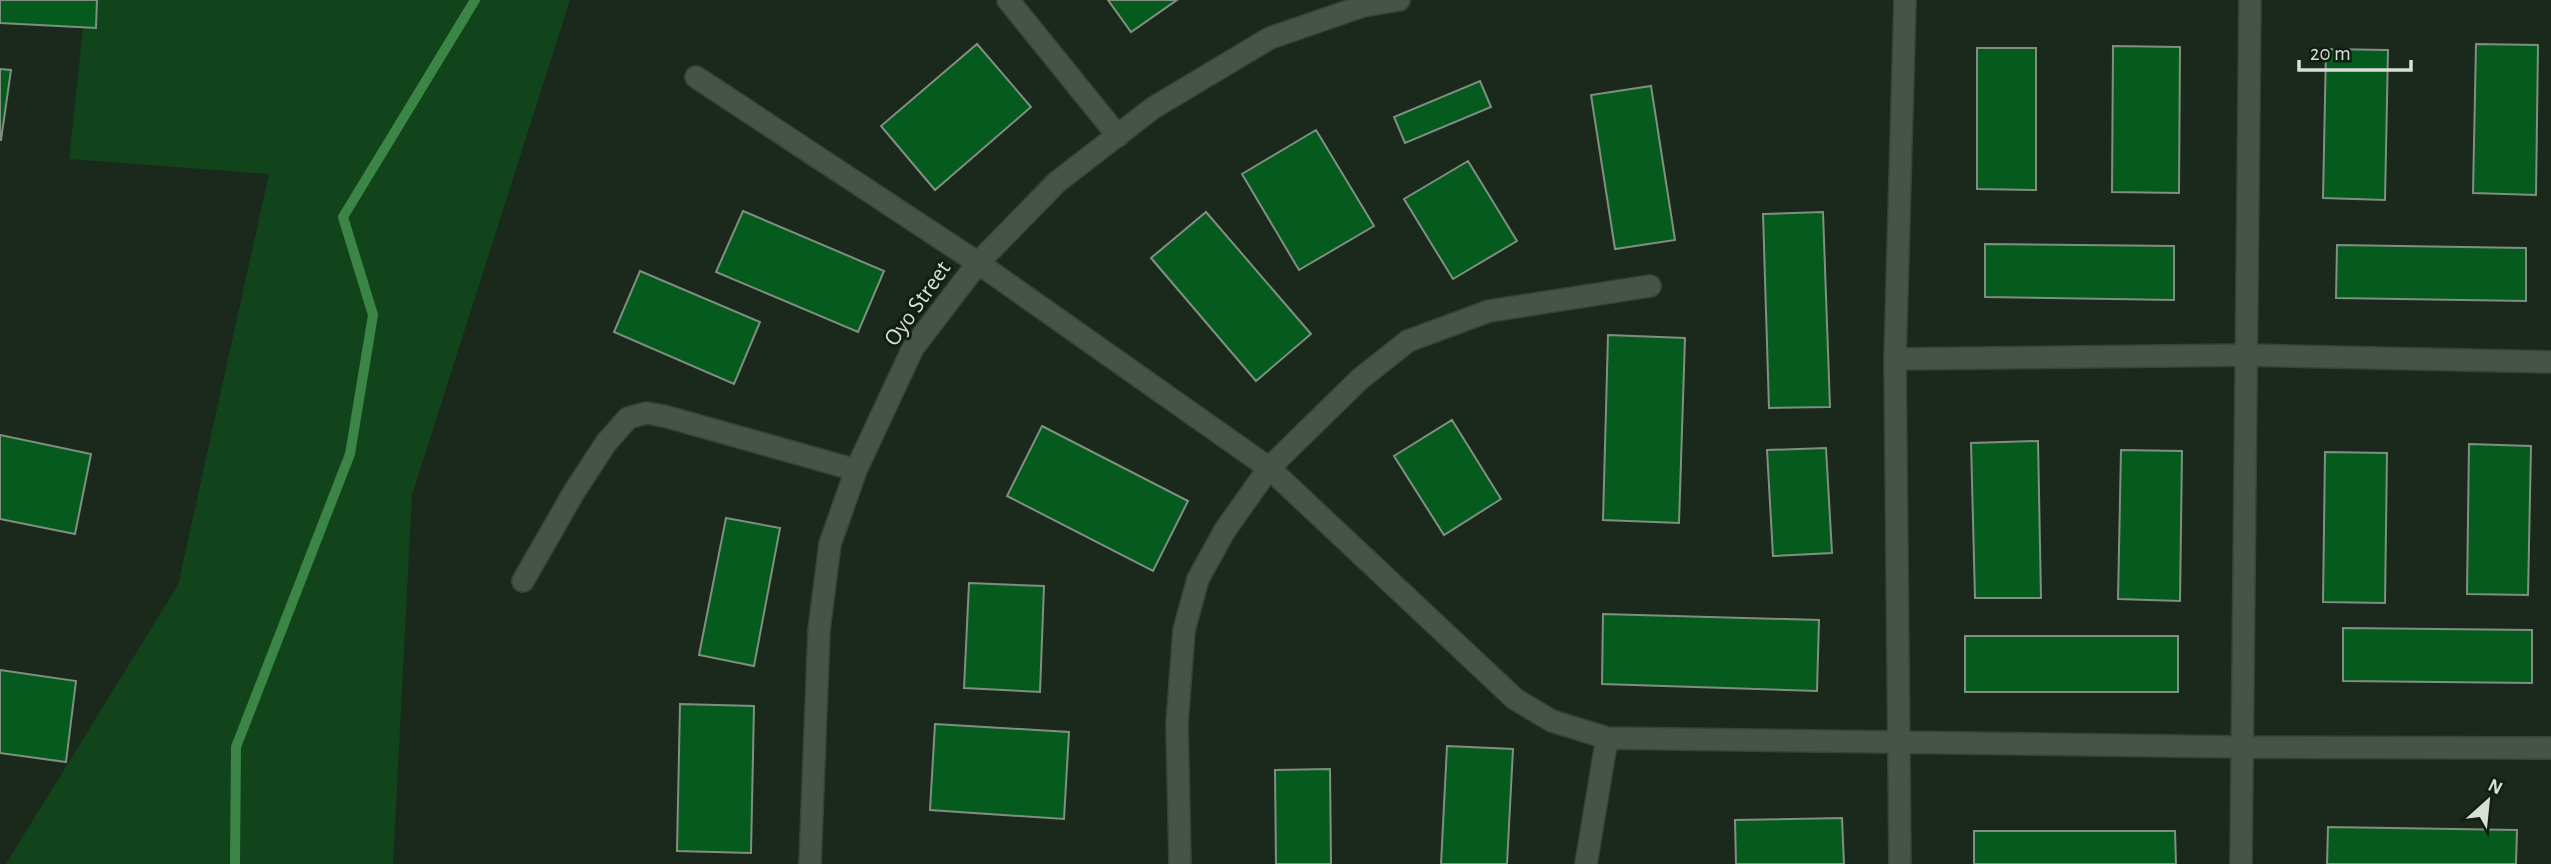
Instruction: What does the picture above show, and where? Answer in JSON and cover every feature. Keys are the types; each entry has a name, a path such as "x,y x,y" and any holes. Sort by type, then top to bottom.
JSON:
{"street":[{"path":"1008,0 1118,136"},
{"name":"Oyo Street","path":"810,864 819,630 830,544 856,471 914,348 978,263 1057,182 1153,108 1270,38 1363,6 1399,0"},
{"path":"1900,864 1895,359 1905,0"},
{"path":"2241,864 2250,0"},
{"path":"696,77 978,263 1269,468 1515,699 1552,721 1606,737 2242,747 2551,748"},
{"path":"1180,862 1177,724 1184,630 1198,579 1225,530 1269,468 1360,379 1408,341 1489,312 1650,286"},
{"path":"1895,359 2247,355 2551,362"},
{"path":"523,581 574,492 606,443 628,418 646,412 856,471"},
{"path":"1586,864 1606,737"}],"green space":[{"path":"86,0 570,0 412,495 393,864 6,864 178,585 269,174 69,159"}],"building":[{"path":"0,0 97,0 96,28 0,23"},
{"path":"1108,0 1177,0 1131,32"},
{"path":"977,44 1031,107 935,190 881,126"},
{"path":"2476,44 2538,45 2536,195 2473,193"},
{"path":"2113,46 2180,47 2179,193 2112,192"},
{"path":"1977,48 2036,48 2036,190 1977,189"},
{"path":"2326,49 2388,50 2385,200 2323,198"},
{"path":"0,69 11,70 1,140 0,140"},
{"path":"1480,81 1491,107 1405,143 1394,117"},
{"path":"1651,86 1675,240 1615,249 1591,95"},
{"path":"1316,130 1374,226 1299,270 1242,174"},
{"path":"1468,161 1517,241 1453,279 1404,199"},
{"path":"743,211 884,271 858,332 716,272"},
{"path":"1206,212 1311,334 1256,381 1151,258"},
{"path":"1823,212 1830,407 1769,408 1763,214"},
{"path":"1985,244 2174,246 2174,300 1985,297"},
{"path":"2337,245 2526,248 2526,301 2336,298"},
{"path":"640,271 760,322 734,384 614,332"},
{"path":"1608,335 1685,338 1679,523 1603,520"},
{"path":"1452,420 1501,499 1444,535 1394,456"},
{"path":"1042,426 1188,501 1153,571 1007,496"},
{"path":"0,435 91,454 75,534 0,519"},
{"path":"2038,441 2041,598 1975,598 1971,443"},
{"path":"2469,444 2531,446 2528,595 2467,594"},
{"path":"1826,448 1832,553 1773,556 1767,450"},
{"path":"2121,450 2182,451 2180,601 2118,599"},
{"path":"2325,452 2387,453 2385,603 2323,602"},
{"path":"726,518 780,528 754,666 699,655"},
{"path":"969,583 1044,586 1040,692 964,688"},
{"path":"1603,614 1819,620 1817,691 1602,684"},
{"path":"2343,628 2532,630 2532,683 2343,681"},
{"path":"1965,636 2178,636 2178,692 1965,692"},
{"path":"0,670 76,681 66,762 0,753"},
{"path":"680,704 754,706 751,853 677,851"},
{"path":"935,724 1069,732 1064,819 930,810"},
{"path":"1447,746 1513,749 1507,864 1441,864"},
{"path":"1330,769 1331,864 1276,864 1275,770"},
{"path":"1842,818 1844,864 1736,864 1735,820"},
{"path":"2328,827 2517,830 2516,864 2327,864"},
{"path":"1974,831 2175,831 2176,864 1974,864"}],"waterway":[{"path":"235,864 236,747 350,454 373,315 343,217 475,0"}]}
